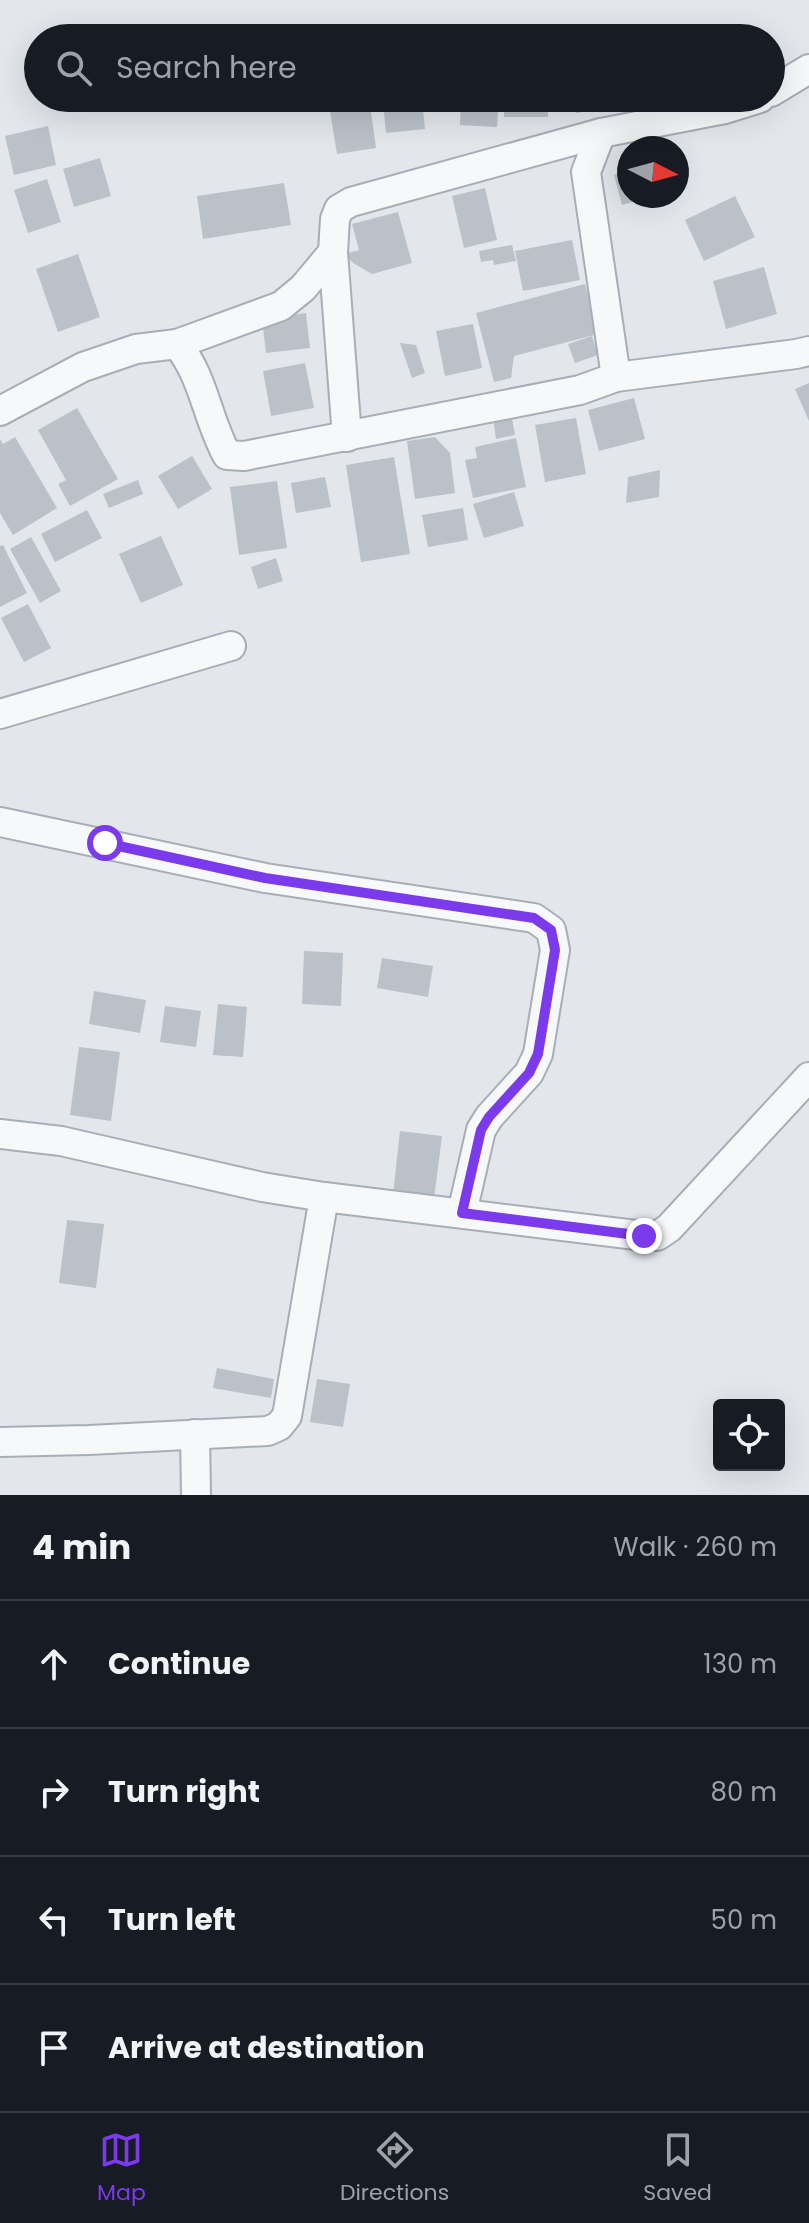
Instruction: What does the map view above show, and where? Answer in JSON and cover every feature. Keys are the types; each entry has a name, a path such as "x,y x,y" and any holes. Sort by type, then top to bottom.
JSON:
{"street":[{"path":"785,84 809,69"},
{"path":"347,437 333,252 335,219 339,209 351,202 601,133 710,112"},
{"path":"601,133 586,172 616,377"},
{"path":"0,411 83,367 136,349 177,344 281,306 303,288 333,252"},
{"path":"177,344 198,377 218,439 227,455 244,456 580,390 616,377 809,351"},
{"path":"0,714 231,646"},
{"path":"0,822 265,878 534,918 551,930 555,950 538,1054 529,1073 481,1130 462,1213"},
{"path":"0,1134 61,1141 262,1187 324,1197 657,1236 669,1228 809,1077"},
{"path":"0,1442 268,1431 279,1426 287,1416 324,1197"},
{"path":"195,1434 196,1495"}],"building":[{"path":"330,112 371,112 376,148 337,154"},
{"path":"384,112 423,112 425,129 386,133"},
{"path":"460,112 498,112 497,127 460,125"},
{"path":"504,112 548,112 548,117 504,117"},
{"path":"48,126 56,165 14,175 5,136"},
{"path":"100,158 111,196 74,207 63,169"},
{"path":"47,179 61,222 28,233 14,190"},
{"path":"284,183 291,225 203,239 197,196"},
{"path":"485,188 497,240 464,248 452,196"},
{"path":"735,196 755,237 704,261 685,220"},
{"path":"398,212 412,263 372,274 353,263 345,254 359,250 352,224"},
{"path":"572,240 580,280 523,291 515,251"},
{"path":"512,245 516,261 494,265 493,260 481,262 479,251"},
{"path":"78,254 100,317 58,332 36,269"},
{"path":"764,267 777,314 726,329 713,281"},
{"path":"585,284 598,334 514,356 511,378 494,382 476,313"},
{"path":"306,313 310,348 266,353 262,319"},
{"path":"473,324 482,368 445,376 436,331"},
{"path":"592,336 598,355 575,363 568,344"},
{"path":"400,343 416,345 425,373 412,378"},
{"path":"305,363 314,408 271,416 263,371"},
{"path":"809,383 809,421 795,389"},
{"path":"634,398 645,439 599,451 588,410"},
{"path":"77,408 118,479 70,506 58,484 66,480 38,430"},
{"path":"511,413 515,435 496,439 493,417"},
{"path":"576,418 586,474 545,482 535,425"},
{"path":"15,437 57,508 13,535 0,513 0,439 3,444"},
{"path":"435,437 450,453 455,493 415,499 407,441"},
{"path":"516,438 526,487 473,498 465,460 477,458 475,447"},
{"path":"192,456 212,489 178,509 158,476"},
{"path":"394,457 410,554 361,562 346,465"},
{"path":"660,470 659,497 626,503 628,477"},
{"path":"325,477 331,507 296,513 291,483"},
{"path":"138,480 143,494 109,508 103,494"},
{"path":"277,481 287,548 239,555 230,487"},
{"path":"514,492 524,526 484,538 473,504"},
{"path":"463,508 468,540 428,547 422,515"},
{"path":"87,510 102,538 55,562 41,534"},
{"path":"161,536 183,585 141,603 119,554"},
{"path":"31,537 61,591 40,603 10,549"},
{"path":"3,545 27,593 0,607 0,546"},
{"path":"276,558 283,581 258,589 251,567"},
{"path":"28,604 51,648 24,662 1,618"},
{"path":"304,951 343,953 341,1006 302,1004"},
{"path":"382,958 433,966 428,997 377,988"},
{"path":"94,991 146,1000 140,1033 89,1024"},
{"path":"218,1004 247,1007 243,1057 213,1055"},
{"path":"165,1006 201,1011 196,1047 160,1042"},
{"path":"79,1047 120,1052 111,1121 70,1115"},
{"path":"400,1131 442,1136 434,1199 393,1194"},
{"path":"67,1220 104,1224 96,1288 59,1283"},
{"path":"217,1368 274,1379 271,1398 213,1388"},
{"path":"317,1379 350,1384 343,1427 310,1422"}],"route":[{"path":"105,843 265,878 534,918 551,930 555,950 538,1054 529,1073 481,1130 462,1213 644,1236"}]}
